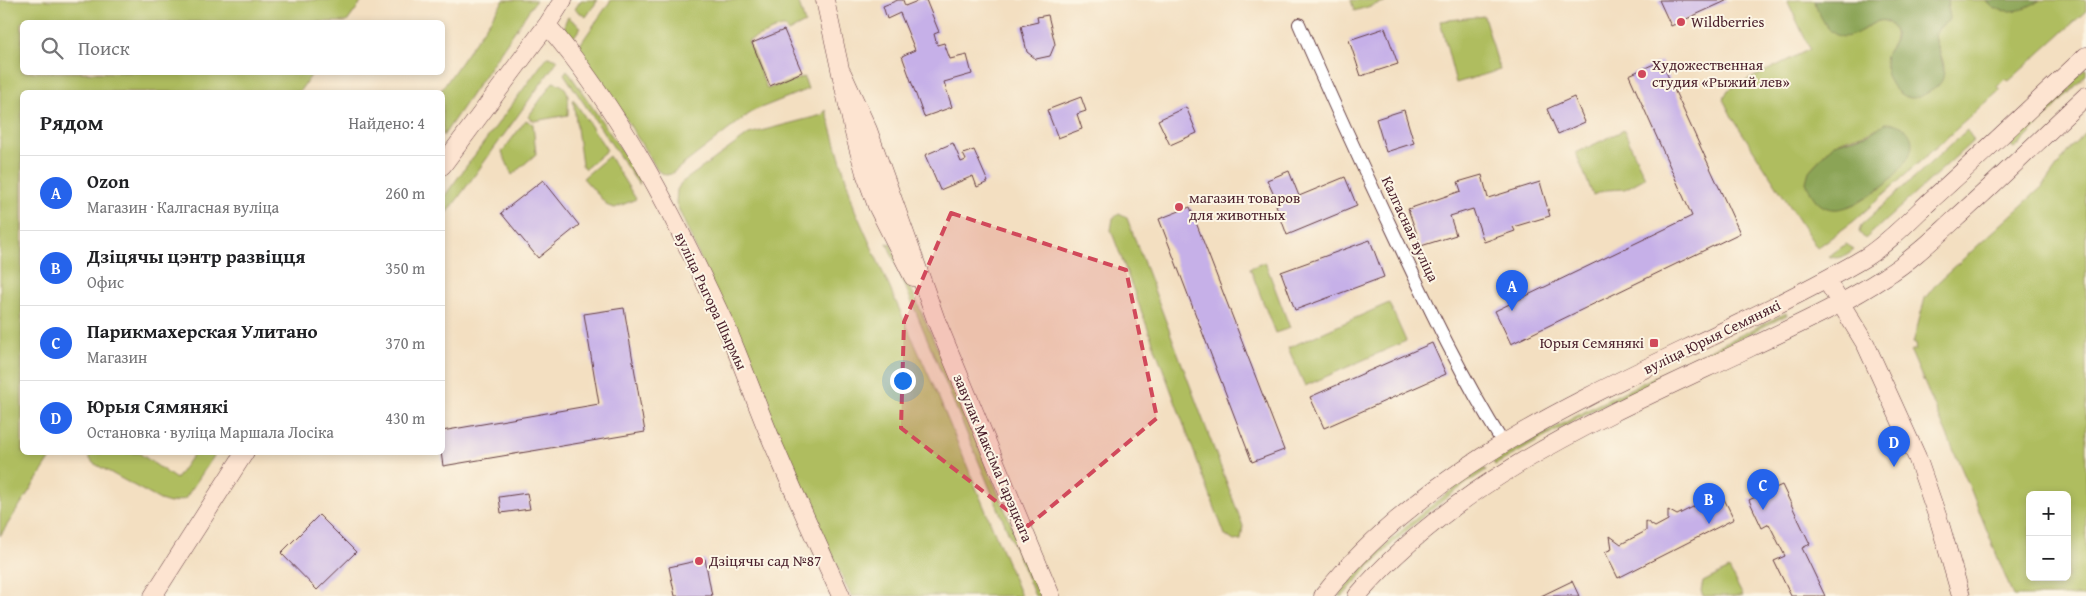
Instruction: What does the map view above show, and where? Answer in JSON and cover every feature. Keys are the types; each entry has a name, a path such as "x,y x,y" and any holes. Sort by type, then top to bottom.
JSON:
{"main road":[{"path":"445,162 547,25 563,0"},
{"name":"завулак Максіма Гарэцкага","path":"825,0 854,133 865,173 877,206 898,251 936,320 1051,596"},
{"name":"вуліца Рыгора Шырмы","path":"547,25 570,52 608,104 659,191 724,323 777,454 842,596"},
{"name":"вуліца Юрыя Семянякі","path":"1323,596 1363,551 1395,520 1459,470 1502,443 1566,408 1826,281 1869,255 1904,225 2086,56"},
{"name":"вуліца Юрыя Семянякі","path":"1357,596 1380,570 1432,523 1517,463 1840,304 1887,276 1920,251 2086,96"},
{"path":"1826,281 1866,346 1917,458 1962,596"},
{"path":"153,596 243,455"}],"street":[{"name":"Калгасная вуліца","path":"1299,24 1338,116 1418,285 1475,397 1502,443"}],"highlighted area":[{"path":"951,213 1126,270 1157,418 1028,526 901,428 904,322"}],"green space":[{"path":"0,0 363,0 348,20 20,20 20,75 312,75 300,90 20,90 20,455 53,455 0,536"},
{"path":"504,0 536,0 445,133 445,90 441,90"},
{"path":"581,0 598,0 586,17 575,9"},
{"path":"611,0 798,0 805,23 788,32 785,27 781,27 748,41 767,89 804,77 808,89 753,111 671,174 666,175 658,171 618,106 577,49"},
{"path":"1351,0 1391,0 1354,11"},
{"path":"1787,0 1815,0 1816,5 1861,31 1876,22 1884,21 1888,23 1895,32 1894,41 1886,60 1888,74 1893,86 1937,87 1944,67 1935,35 1939,28 1950,19 1947,0 1986,0 1996,8 2010,10 2036,4 2040,0 2086,0 2086,11 2009,81 2005,79 1997,87 2000,90 1854,221 1817,248 1732,117 1723,99 1728,90 1810,49","holes":["1877,128 1908,157 1886,183 1858,203 1809,171 1834,145 1848,138 1869,133"]},
{"path":"1815,0 1947,0 1950,19 1939,28 1935,35 1943,66 1942,80 1937,86 1918,97 1911,98 1899,93 1890,83 1885,63 1888,51 1896,36 1891,25 1886,21 1880,21 1858,33 1842,37 1833,33 1825,24"},
{"path":"1986,0 2040,0 2020,10 2004,11 1997,9"},
{"path":"1484,16 1500,70 1456,83 1440,21"},
{"path":"568,17 581,27 571,41 565,29"},
{"path":"547,57 558,60 445,216 445,195"},
{"path":"2086,68 2086,75 2021,143 2014,149 2010,146 2040,110"},
{"path":"567,70 637,173 640,180 639,185 564,74"},
{"path":"553,82 563,87 568,94 568,115 534,121 528,117"},
{"path":"573,99 607,150 585,169 582,165"},
{"path":"826,110 855,210 938,396 1021,596 851,596 792,469 676,203 677,190 681,183 749,134 822,115"},
{"path":"526,120 533,124 536,154 512,175 502,152"},
{"path":"1885,123 1901,126 1906,130 1911,139 1911,148 1901,168 1874,193 1856,203 1838,209 1830,209 1823,206 1811,193 1806,182 1809,171 1834,144 1869,134"},
{"path":"1624,130 1645,178 1625,189 1606,190 1593,195 1576,153"},
{"path":"1967,130 1973,139 1972,142 1865,239 1859,232 1861,225"},
{"path":"2086,133 2086,596 2013,596 1970,488 1911,352 1915,350 1916,344 1913,343 1925,298 1937,283 2043,186 2071,147"},
{"path":"609,156 636,199 615,208 608,206 583,178"},
{"path":"1119,214 1127,218 1243,526 1241,540 1234,541 1225,535 1111,230 1113,218"},
{"path":"887,243 891,244 941,356 1041,596 1035,596"},
{"path":"1846,244 1854,249 1839,258 1829,256"},
{"path":"1265,262 1290,328 1275,333 1250,268"},
{"path":"1389,303 1406,341 1305,386 1288,348"},
{"path":"1786,313 1787,315 1709,354 1695,364 1590,412 1495,465 1493,462 1595,406"},
{"path":"87,455 142,455 176,479 193,455 215,455 185,499 170,503 160,500 93,463"},
{"path":"1484,468 1486,470 1428,512 1392,544 1343,596 1338,596 1406,526 1464,481"},
{"path":"1729,569 1743,596 1703,596 1701,591 1703,582"}],"building":[{"path":"903,0 905,6 920,0 926,0 939,32 934,34 937,45 944,43 950,59 967,55 972,74 944,82 952,107 924,117 902,56 915,50 900,13 887,19 883,6"},
{"path":"1659,0 1728,0 1671,26"},
{"path":"1048,15 1055,44 1050,56 1036,59 1027,52 1021,26 1038,22 1037,17"},
{"path":"1385,28 1398,64 1361,76 1349,40"},
{"path":"784,30 802,72 770,86 752,43"},
{"path":"1661,61 1740,233 1511,344 1495,311 1692,216 1629,75"},
{"path":"1081,97 1086,111 1077,114 1082,129 1058,138 1047,110"},
{"path":"1574,97 1585,122 1558,134 1547,109"},
{"path":"1186,107 1197,133 1170,145 1158,120"},
{"path":"1404,110 1414,143 1386,152 1376,119"},
{"path":"953,143 961,162 966,160 963,154 974,150 988,182 977,187 973,176 940,190 925,155"},
{"path":"1289,171 1299,196 1345,177 1357,206 1287,235 1276,205 1278,204 1267,180"},
{"path":"1482,175 1488,198 1540,182 1550,216 1513,227 1515,231 1484,242 1473,209 1450,216 1456,235 1421,246 1408,209 1461,191 1458,182"},
{"path":"543,180 579,225 538,258 501,213"},
{"path":"1190,207 1284,450 1252,462 1159,219"},
{"path":"1370,240 1384,277 1295,310 1281,272"},
{"path":"624,308 645,432 443,466 441,455 445,455 445,430 599,404 584,314"},
{"path":"1432,343 1446,374 1324,428 1310,397"},
{"path":"1782,485 1810,544 1802,548 1825,596 1791,596 1774,561 1785,556 1769,524 1762,528 1749,500"},
{"path":"527,493 530,509 501,513 499,497"},
{"path":"1706,493 1714,497 1721,493 1734,519 1618,578 1605,552 1612,549 1610,536 1621,544 1646,531 1646,521 1655,527 1668,520 1668,510 1677,515 1703,502"},
{"path":"319,515 356,552 317,590 281,553"},
{"path":"705,559 712,596 675,596 669,567"},
{"path":"1572,581 1579,596 1541,596"}],"place":[{"name":"Wildberries","path":"1681,22"},
{"name":"Художественная студия «Рыжий лев»","path":"1642,74"},
{"name":"магазин товаров для животных","path":"1179,207"},
{"name":"Ozon","path":"1512,311"},
{"name":"Юрыя Семянякі","path":"1654,343"},
{"name":"Юрыя Сямянякі","path":"1894,467"},
{"name":"Парикмахерская Улитано","path":"1763,510"},
{"name":"Дзіцячы цэнтр развіцця","path":"1709,524"},
{"name":"Дзіцячы сад №87","path":"699,561"}]}
